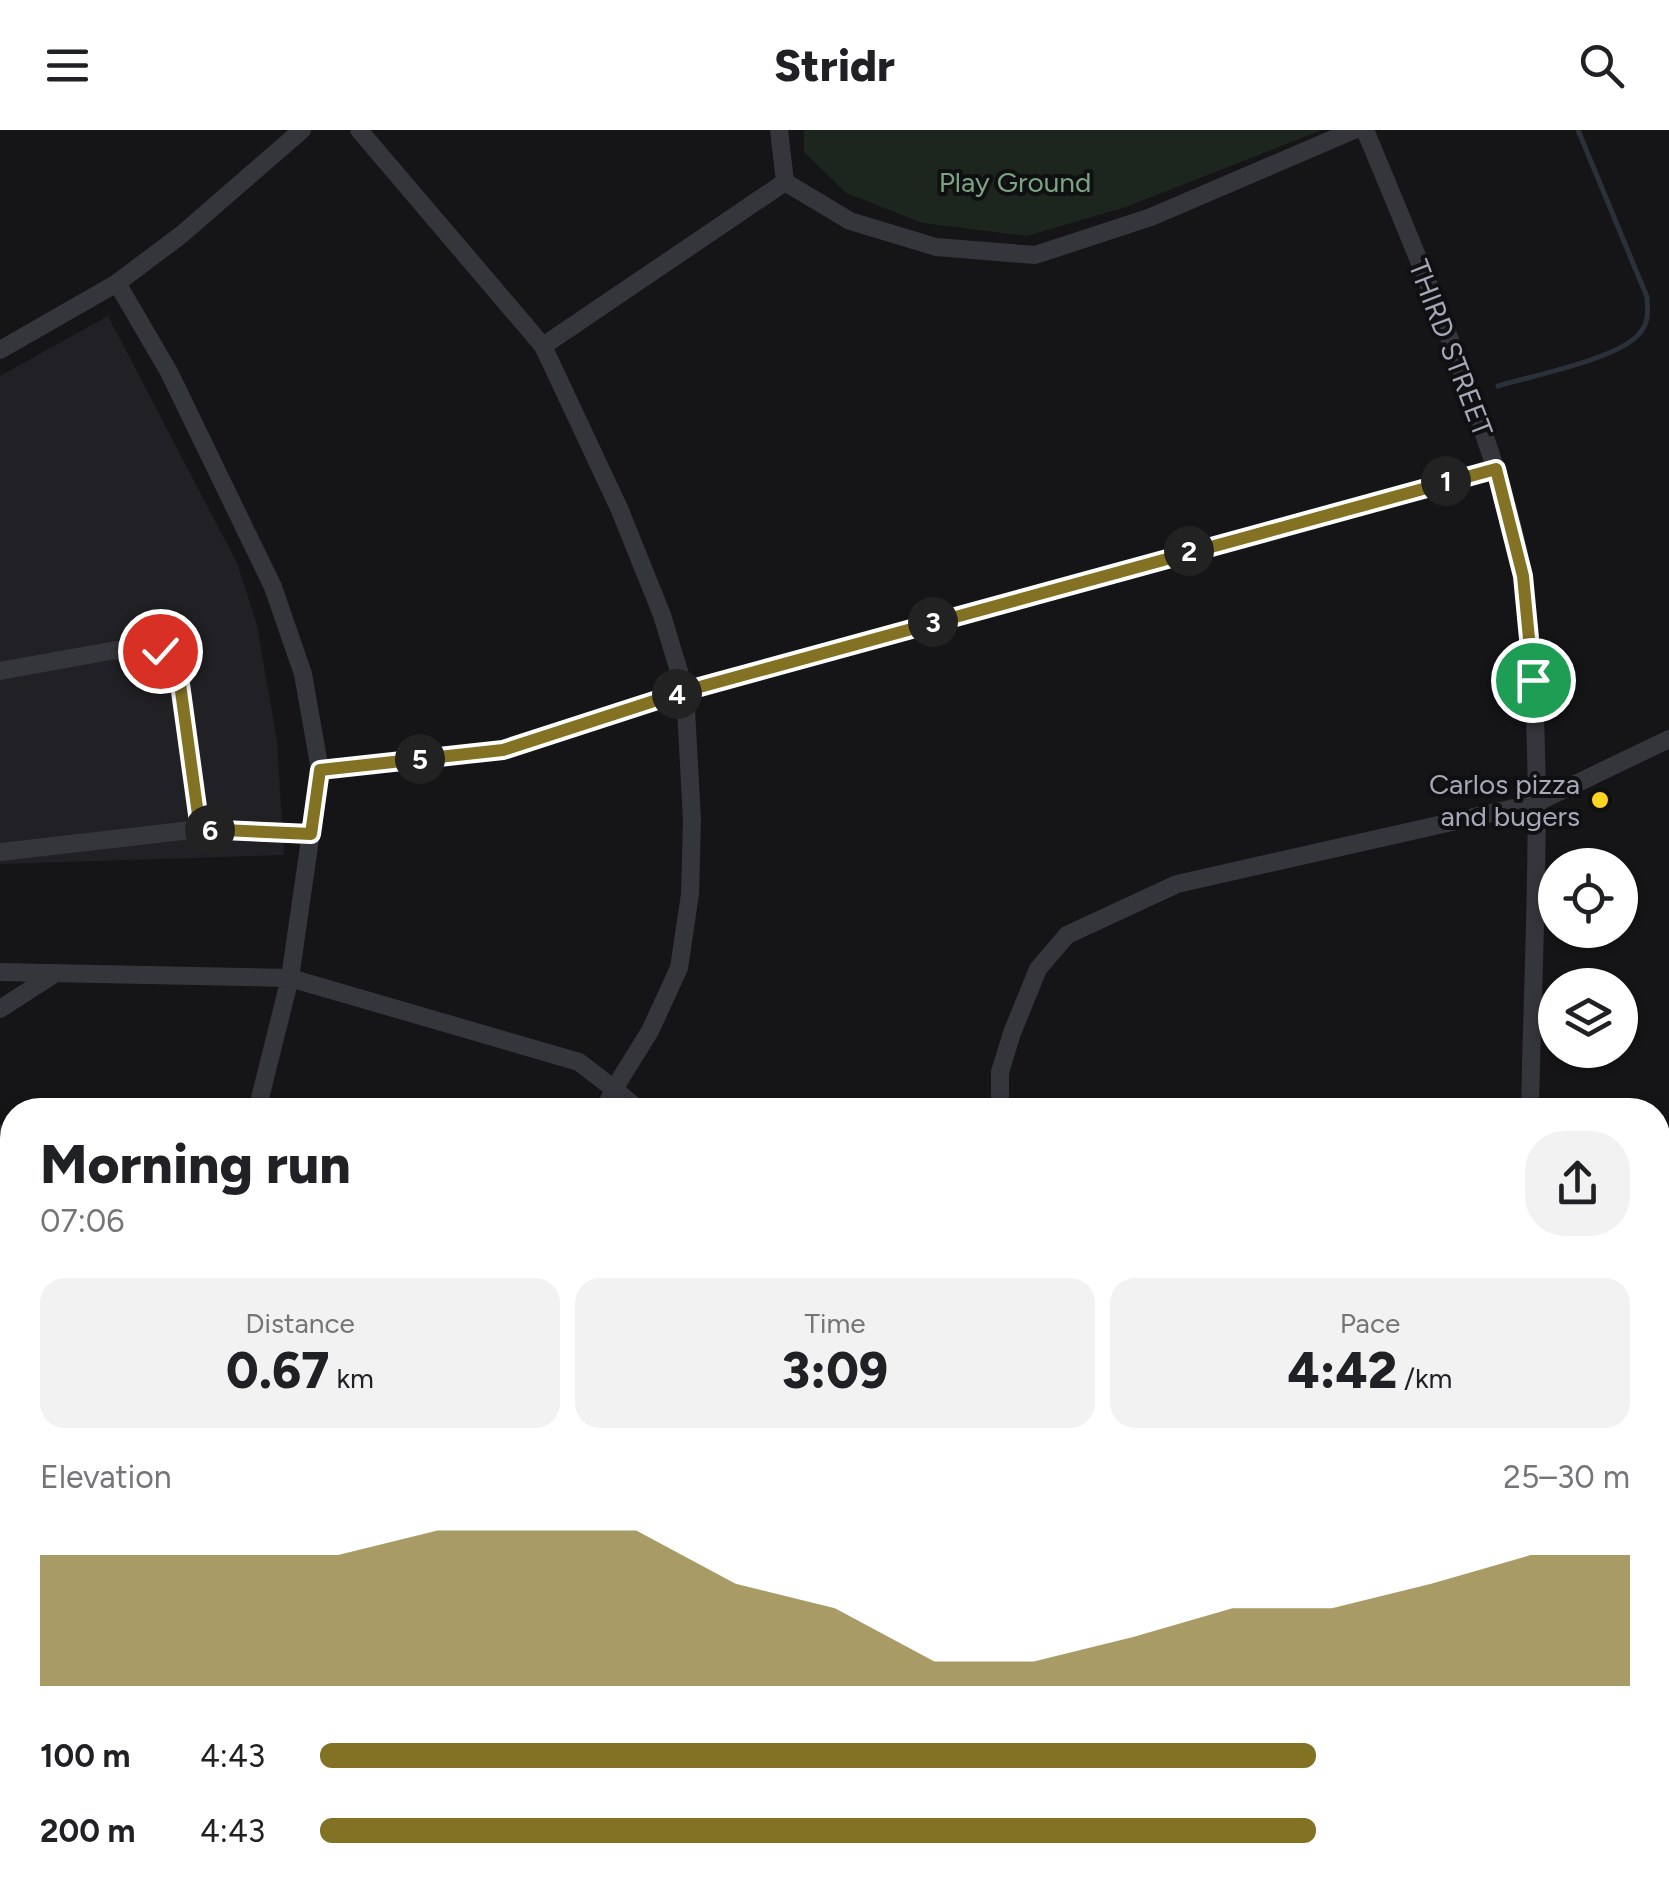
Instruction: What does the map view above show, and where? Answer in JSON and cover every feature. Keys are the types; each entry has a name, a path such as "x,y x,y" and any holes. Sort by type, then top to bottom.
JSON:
{"street":[{"path":"0,350 117,283 302,130"},
{"path":"359,130 543,346 619,508 662,615 685,691 691,857 679,968 650,1031 610,1098"},
{"path":"779,130 785,182"},
{"path":"785,182 850,221 936,247 1035,255 1151,217 1354,130"},
{"name":"THIRD STREET","path":"1365,130 1442,316 1496,469 1523,576 1533,680 1536,803 1530,1098"},
{"path":"543,346 785,182"},
{"path":"117,283 169,372 273,587 303,674 320,770 290,978 260,1098"},
{"path":"320,770 503,750 685,691 1496,469"},
{"path":"0,671 116,650 160,651 180,684 200,829"},
{"path":"1000,1098 1000,1072 1038,969 1067,936 1177,884 1536,803 1669,738"},
{"path":"0,852 200,829 311,834"},
{"path":"0,972 290,978 578,1062 625,1098"},
{"path":"0,1009 56,973"}],"shaded area":[{"path":"108,316 237,563 257,625 277,741 284,855 0,864 0,376"}],"green space":[{"name":"Play Ground","path":"804,130 1322,130 1126,207 1027,236 922,223 846,193 804,152"}],"waterway":[{"path":"1498,386 1613,351 1639,334 1646,321 1647,297 1578,130"}],"place":[{"name":"Carlos pizza and bugers","path":"1600,800"}],"route":[{"path":"160,651 180,684 200,829 311,834 320,770 503,750 685,691 1421,486 1496,469 1523,576 1533,680"}]}
